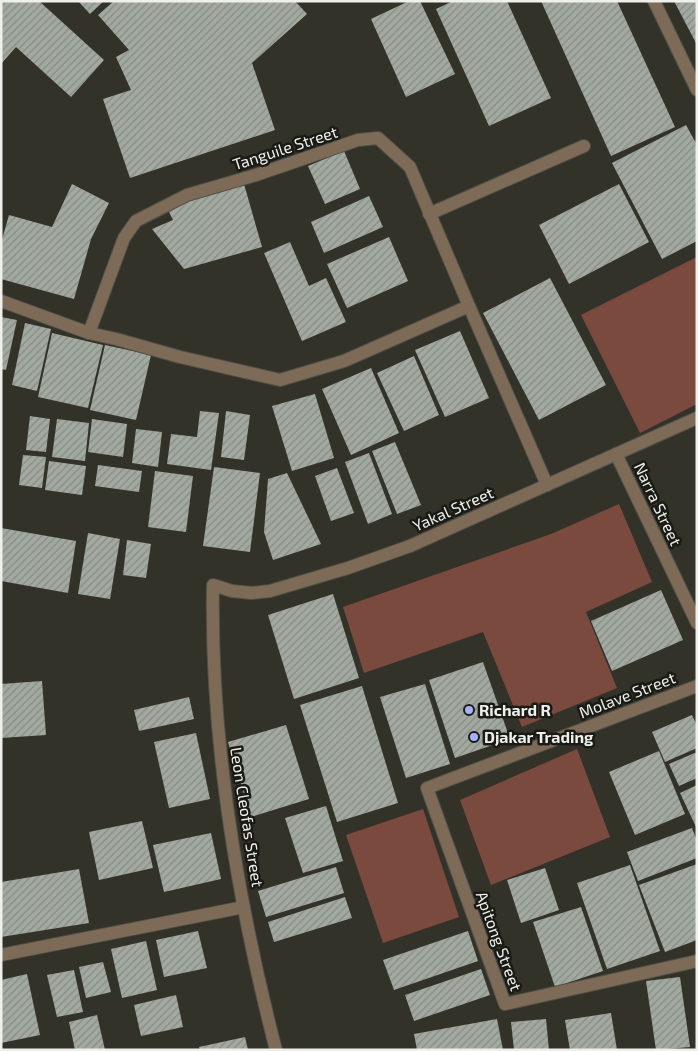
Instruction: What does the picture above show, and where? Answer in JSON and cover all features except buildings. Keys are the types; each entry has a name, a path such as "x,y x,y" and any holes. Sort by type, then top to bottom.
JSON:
{"street":[{"path":"654,1 697,90"},
{"name":"Tanguile Street","path":"89,333 124,238 136,221 187,194 256,175 358,140 378,138 410,167 547,485"},
{"path":"430,214 584,146"},
{"path":"1,301 89,333 116,338 180,357 280,380 344,361 469,306"},
{"name":"Yakal Street","path":"213,585 232,591 270,592 348,568 410,546 697,418"},
{"name":"Narra Street","path":"616,454 697,623"},
{"name":"Leon Cleofas Street","path":"213,585 213,672 218,736 244,907 276,1050"},
{"name":"Molave Street","path":"428,788 697,686"},
{"name":"Apitong Street","path":"428,788 504,1004 697,960"},
{"path":"1,955 244,907"}],"shaded area":[{"path":"697,257 697,404 640,433 581,315"},
{"path":"619,504 652,582 586,612 617,688 522,727 483,632 364,673 343,607 551,534"},
{"path":"577,749 610,837 491,885 460,800"},
{"path":"423,809 459,917 383,943 346,835"}],"place":[{"name":"Richard R","path":"469,710"},
{"name":"Djakar Trading","path":"474,737"}]}
